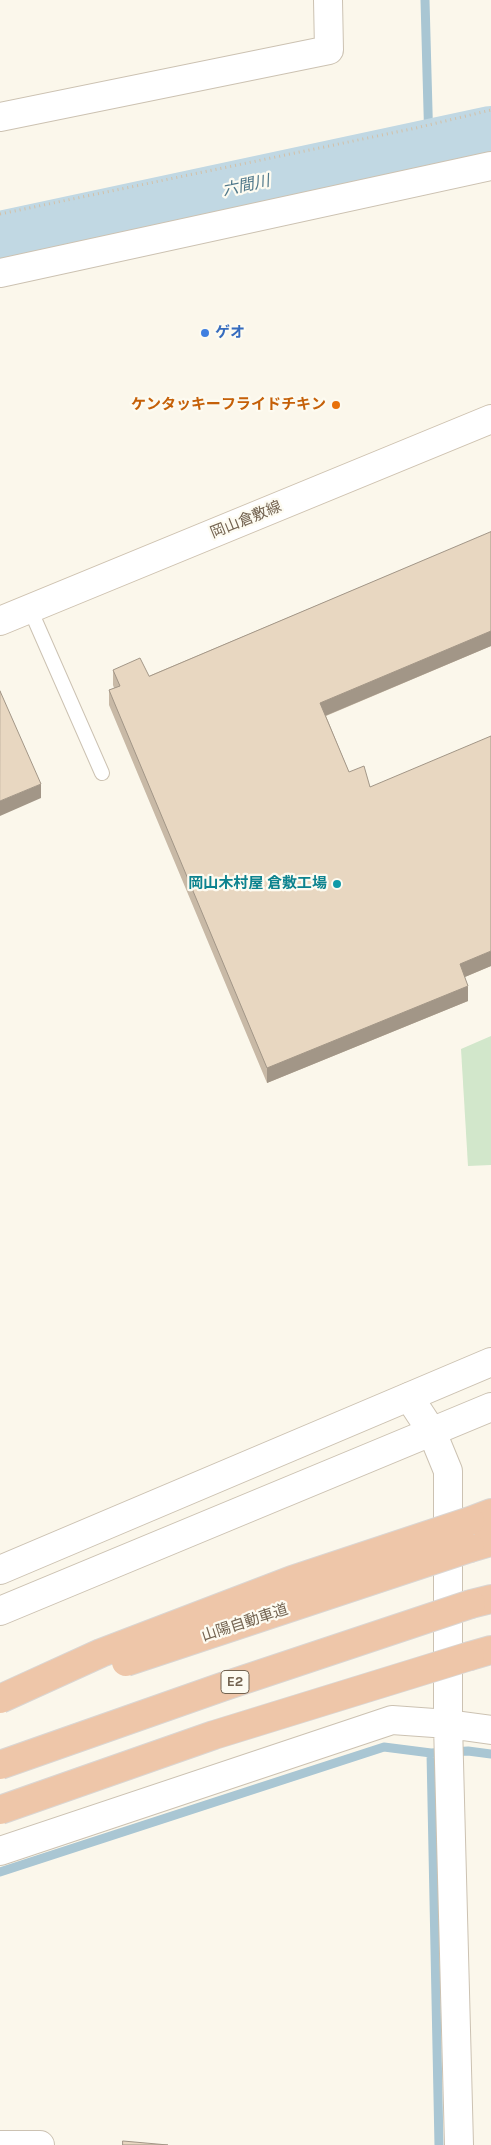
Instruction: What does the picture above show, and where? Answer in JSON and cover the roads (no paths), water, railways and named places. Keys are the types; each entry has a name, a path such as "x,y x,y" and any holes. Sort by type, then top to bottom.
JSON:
{"highway":[{"path":"0,1699 101,1653 292,1580 480,1517"},
{"name":"山陽自動車道","path":"0,1708 88,1675 480,1545"},
{"name":"E2","path":"0,1765 222,1687 481,1601"},
{"path":"0,1810 214,1735 481,1653"}],"street":[{"path":"0,116 329,50 328,0"},
{"path":"0,273 491,166"},
{"name":"岡山倉敷線","path":"0,621 491,419"},
{"path":"0,1570 491,1362"},
{"path":"409,1396 432,1432 448,1471 449,1743 459,2145"},
{"path":"0,1611 491,1408"},
{"path":"0,1852 392,1720 449,1743 491,1730"},
{"path":"0,2145 40,2145"}],"lane":[{"path":"30,609 102,773"}],"waterway":[{"path":"425,0 429,147"},
{"name":"六間川","path":"0,238 491,133"},
{"path":"0,1872 384,1747 431,1753 468,1751 491,1754"},
{"path":"431,1753 439,2145"}],"place":[{"name":"ゲオ","path":"205,333"},
{"name":"ケンタッキーフライドチキン","path":"336,405"},
{"name":"岡山木村屋 倉敷工場","path":"337,884"}]}
